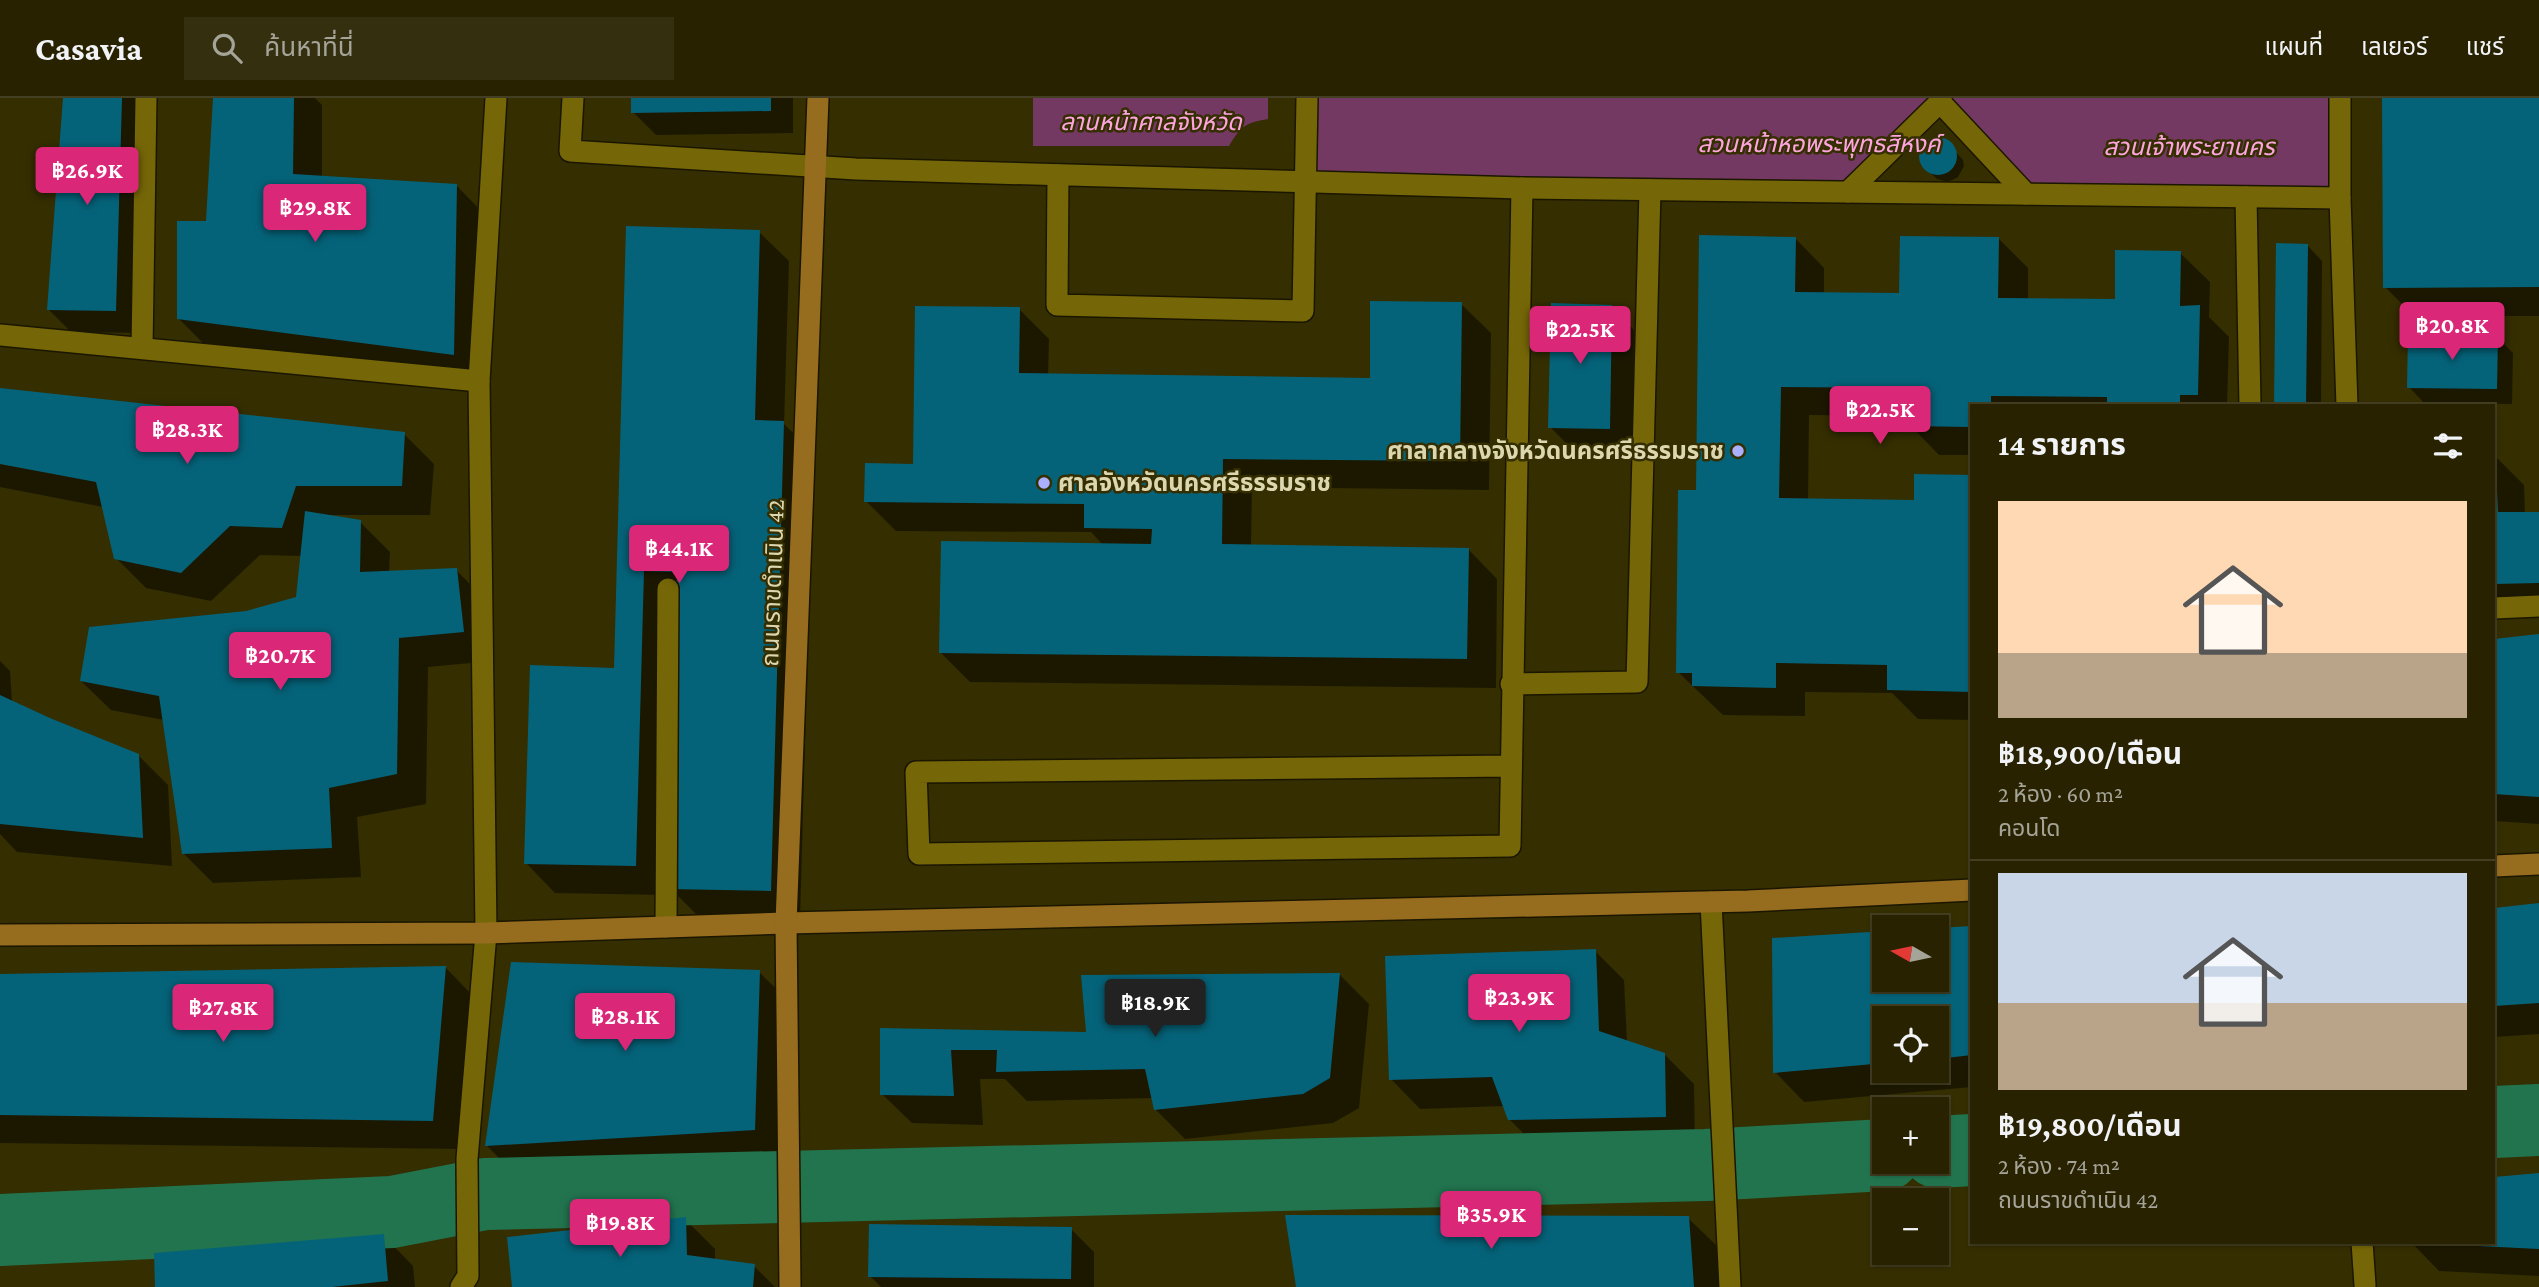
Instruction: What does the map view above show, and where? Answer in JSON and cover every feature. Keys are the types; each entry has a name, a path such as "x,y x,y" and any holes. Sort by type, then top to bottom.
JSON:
{"street":[{"path":"142,348 146,98"},
{"path":"464,1281 467,1159 486,933 479,381 496,98"},
{"path":"573,98 570,151 816,167 1522,188 2340,198"},
{"name":"ถนนราขดำเนิน 42","path":"790,1280 786,923 818,98"},
{"path":"1058,175 1057,305 1303,311 1307,98"},
{"path":"2340,98 2340,198 2347,404"},
{"path":"1848,192 1941,100 2026,194"},
{"path":"1511,766 916,772 919,854 1510,846 1522,188"},
{"path":"1511,684 1637,682 1650,190"},
{"path":"2246,197 2250,404"},
{"path":"0,335 479,381"},
{"path":"666,927 668,589"},
{"path":"2495,608 2539,606"},
{"path":"2495,866 2539,864"},
{"path":"0,935 486,933 786,923 1711,902 1970,890"},
{"path":"1711,902 1730,1287"},
{"path":"2362,1244 2365,1285"}],"green space":[{"name":"ลานหน้าศาลจังหวัด","path":"1033,98 1268,98 1268,119 1244,126 1229,146 1033,146"},
{"name":"สวนหน้าหอพระพุทธสิหงค์","path":"1307,98 2340,98 2340,198 2026,194 1940,102 1848,192 1305,182"}],"building":[{"path":"63,98 122,98 116,311 47,310"},
{"path":"213,98 294,98 293,174 457,184 454,355 177,319 177,221 206,221"},
{"path":"631,98 771,98 771,111 631,113"},
{"path":"2382,98 2539,98 2539,287 2383,288"},
{"path":"1938,137 1952,142 1957,156 1952,170 1938,175 1924,170 1919,156 1924,142"},
{"path":"626,226 760,230 755,420 784,421 771,891 668,889 677,572 644,571 636,866 524,864 530,665 614,668"},
{"name":"ศาลากลางจังหวัดนครศรีธรรมราช","path":"1699,235 1796,237 1795,292 1899,293 1900,236 1999,237 1998,298 2115,299 2115,250 2181,251 2180,306 2200,305 2198,395 2180,395 2180,404 2107,404 2107,397 1991,396 1991,404 1970,404 1970,427 1908,426 1908,388 1781,387 1779,498 1914,500 1914,474 1970,475 1970,692 1887,690 1887,665 1776,663 1776,688 1692,686 1692,673 1676,673 1678,490 1696,490"},
{"path":"2276,243 2308,244 2306,404 2274,404"},
{"name":"ศาลจังหวัดนครศรีธรรมราช","path":"1370,301 1462,302 1460,461 1223,459 1222,544 1469,548 1467,659 939,653 941,541 1151,544 1152,529 1084,528 1084,504 864,502 865,463 913,464 915,306 1020,307 1019,373 1370,378"},
{"path":"1551,303 1612,305 1610,429 1548,428"},
{"path":"2408,334 2498,335 2497,389 2407,388"},
{"path":"0,388 405,432 402,486 296,486 282,528 230,526 181,573 114,559 96,482 0,464"},
{"path":"2495,469 2498,512 2539,512 2539,583 2495,584"},
{"path":"305,511 361,520 360,572 457,568 464,632 399,638 397,774 329,788 332,848 182,854 159,696 80,681 89,627 246,611 296,597"},
{"path":"2539,634 2539,797 2495,794 2495,639"},
{"path":"0,695 139,754 143,838 0,824"},
{"path":"2539,903 2539,1003 2495,1006 2495,908"},
{"path":"1970,926 1970,1055 1949,1058 1949,1006 1872,1006 1872,1064 1773,1073 1772,938 1872,932 1872,992 1950,992 1950,927"},
{"path":"1596,949 1599,1031 1665,1053 1666,1117 1508,1120 1492,1077 1389,1080 1385,956"},
{"path":"511,962 760,970 755,1130 485,1146"},
{"path":"446,966 433,1121 0,1115 0,974"},
{"path":"1340,973 1330,1078 1303,1094 1154,1110 1145,1069 996,1072 997,1050 951,1050 954,1096 880,1095 880,1028 1086,1032 1081,975"},
{"path":"2539,1173 2539,1249 2458,1245 2495,1244 2495,1177"},
{"path":"1285,1215 1689,1216 1694,1287 1296,1287"},
{"path":"686,1217 687,1255 755,1264 753,1287 512,1287 507,1237"},
{"path":"869,1224 1072,1227 1071,1279 868,1277"},
{"path":"384,1234 388,1281 332,1287 155,1287 154,1253"}],"waterway":[{"path":"2495,1122 2539,1120"},
{"path":"1949,1151 1970,1150"},
{"path":"0,1230 392,1212 485,1194 1706,1165 1872,1156"}],"place":[{"name":"ศาลากลางจังหวัดนครศรีธรรมราช","path":"1738,451"},
{"name":"ศาลจังหวัดนครศรีธรรมราช","path":"1044,483"}],"park label":[{"name":"สวนเจ้าพระยานคร","path":"2189,147"}]}
